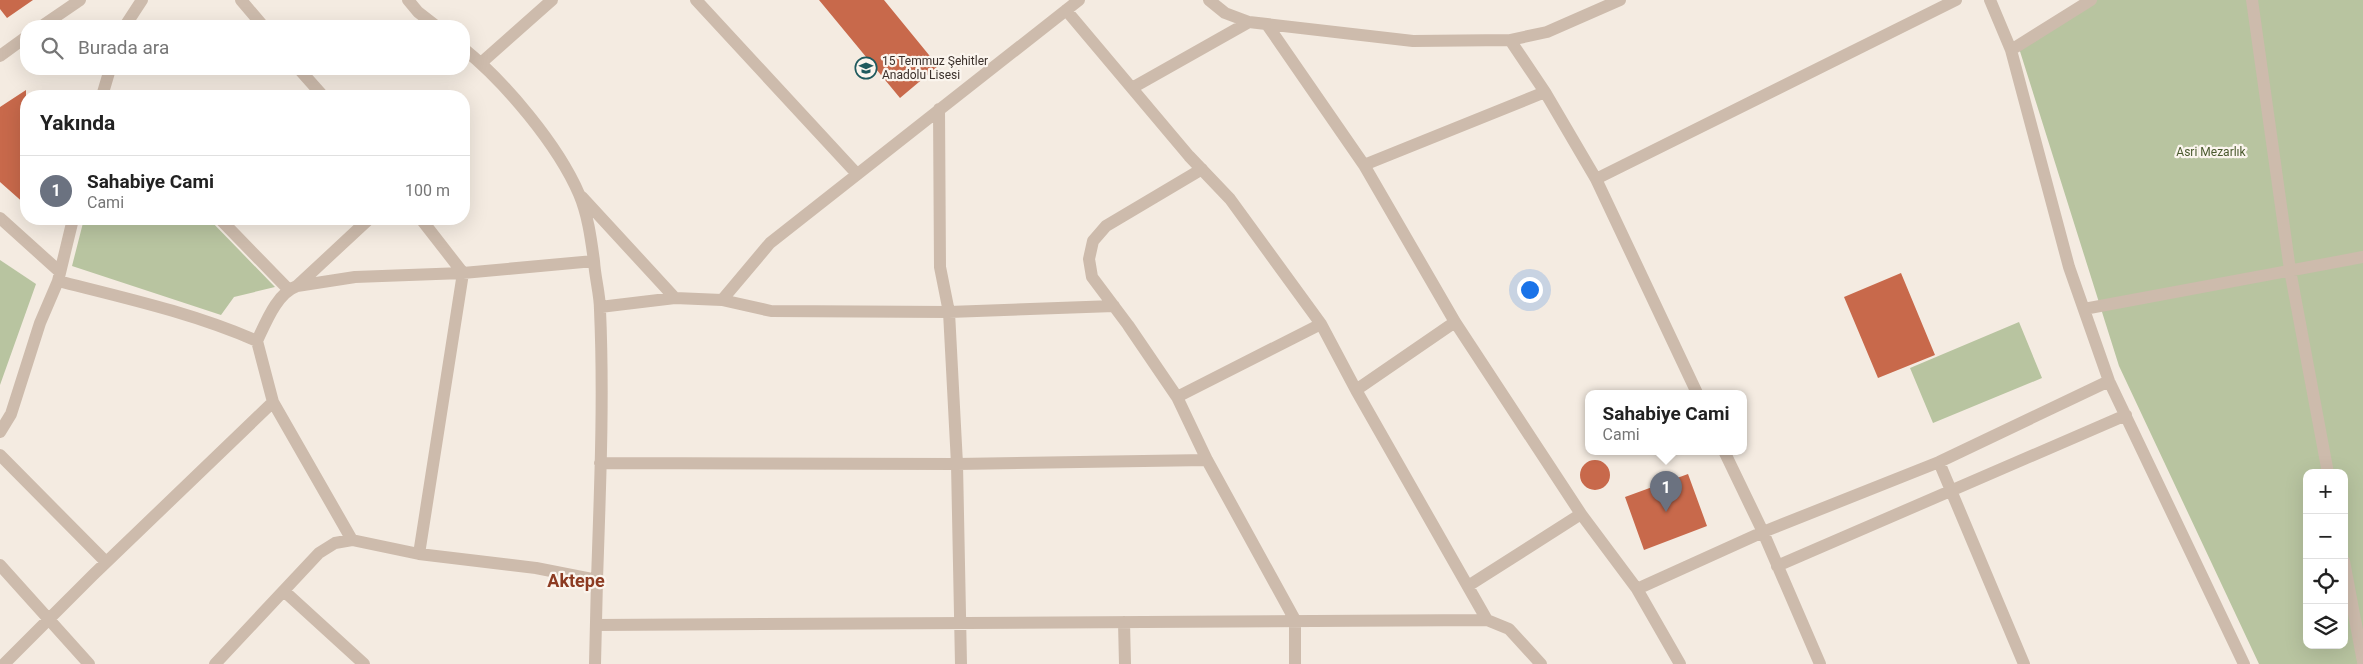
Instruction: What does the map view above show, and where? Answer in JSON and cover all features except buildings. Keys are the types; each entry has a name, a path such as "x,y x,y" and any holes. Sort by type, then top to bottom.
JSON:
{"street":[{"path":"51,20 80,0"},
{"path":"129,20 142,0"},
{"path":"241,0 258,20"},
{"path":"408,0 430,20"},
{"path":"481,63 552,0"},
{"path":"696,0 857,174"},
{"path":"722,300 770,243 1079,0"},
{"path":"1209,0 1225,13 1249,22 1268,26 1413,41 1510,40 1547,32 1620,0"},
{"path":"1596,179 1956,0"},
{"path":"1990,0 2011,50 2069,267 2109,381 2244,664"},
{"path":"2011,50 2091,0"},
{"path":"2252,0 2290,270 2327,469"},
{"path":"1066,10 1230,199 1321,324 1356,390 1487,620"},
{"path":"1132,88 1249,22"},
{"path":"1268,26 1364,165 1456,322 1582,514 1637,589 1680,664"},
{"path":"1510,40 1545,92 1596,179 1696,390"},
{"path":"0,56 20,42"},
{"path":"470,54 481,63 534,122 563,163 580,195 588,224 600,307 600,463 595,664"},
{"path":"104,90 108,75"},
{"path":"305,75 318,90"},
{"path":"1364,165 1545,92"},
{"path":"939,109 940,267 949,312 957,464 961,664"},
{"path":"1202,169 1106,226 1093,241 1089,258 1092,277 1177,397 1207,460 1295,620 1295,664"},
{"path":"580,195 675,298"},
{"path":"0,218 59,277 155,304 221,325 257,340"},
{"path":"0,432 11,414 40,323 59,277 72,225"},
{"path":"226,225 292,288"},
{"path":"352,540 273,402 257,340 272,311 292,288 362,225"},
{"path":"419,554 464,272 426,225"},
{"path":"2084,308 2363,257"},
{"path":"292,288 355,277 464,272 594,261"},
{"path":"600,307 675,298 722,300 771,311 949,312 1114,306"},
{"path":"1356,390 1456,322"},
{"path":"1177,397 1321,324"},
{"path":"1637,589 1763,532 1939,462 2109,381"},
{"path":"4,664 106,562 273,402"},
{"path":"1777,566 2126,415"},
{"path":"0,455 106,562"},
{"path":"1726,455 1763,532 1820,664"},
{"path":"600,463 957,464 1207,460"},
{"path":"1939,462 2024,664"},
{"path":"1468,586 1582,514"},
{"path":"215,664 319,554 335,543 352,540 419,554 536,568 597,580"},
{"path":"0,565 89,664"},
{"path":"2348,582 2363,662"},
{"path":"284,591 364,664"},
{"path":"596,625 1487,620 1509,629 1541,664"},
{"path":"1124,622 1125,664"}],"green space":[{"name":"Asri Mezarlık","path":"2090,0 2363,0 2363,664 2259,664 2119,366 2018,45"},
{"path":"82,225 215,225 275,287 234,297 221,315 72,266"},
{"path":"0,260 36,284 0,385"},
{"path":"2019,322 2042,378 1933,423 1910,368"}],"place":[{"name":"15 Temmuz Şehitler Anadolu Lisesi","path":"866,68"},
{"name":"Sahabiye Cami","path":"1666,512"}],"district":[{"name":"Aktepe","path":"576,580"}]}
